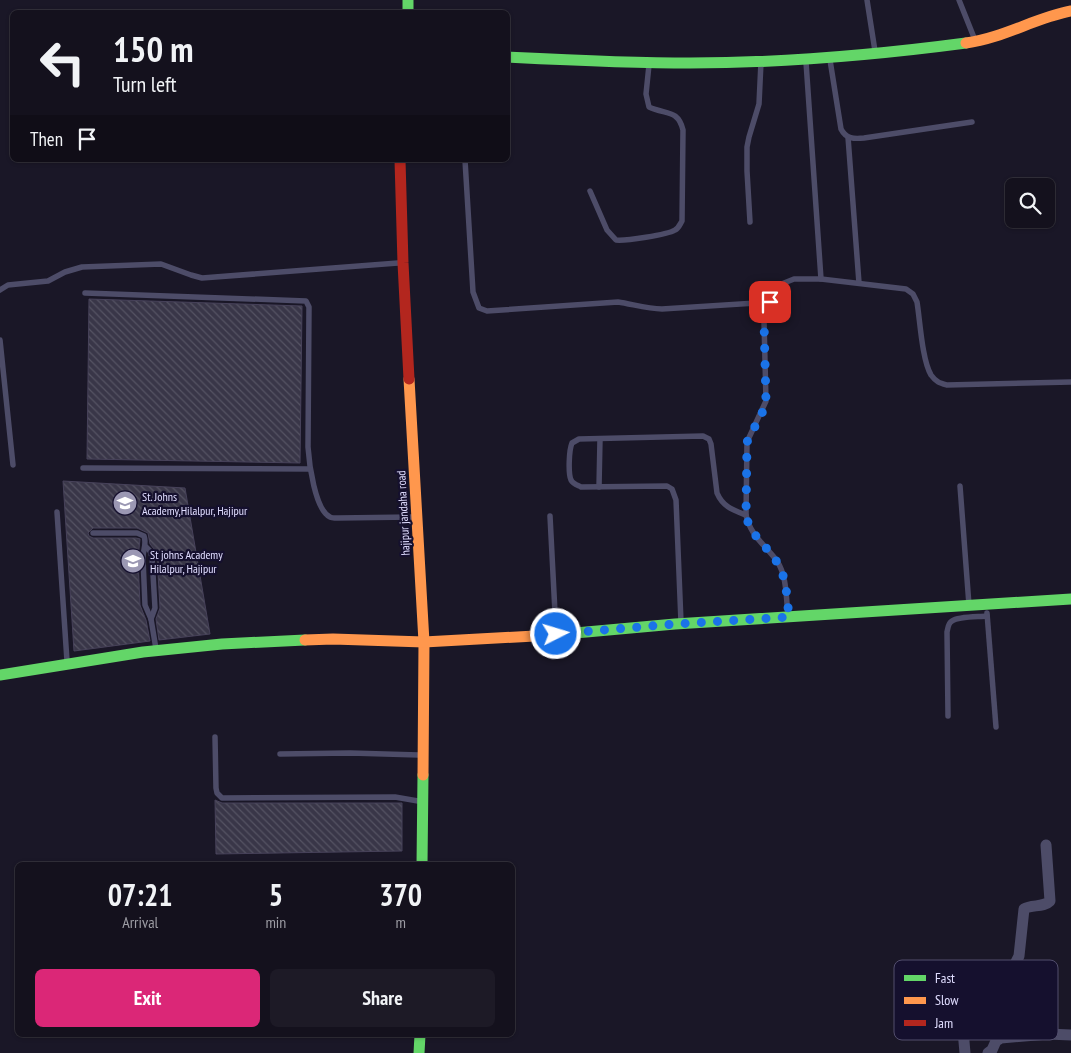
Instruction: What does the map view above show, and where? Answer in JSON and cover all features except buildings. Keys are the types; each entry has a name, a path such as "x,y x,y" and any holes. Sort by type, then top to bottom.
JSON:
{"main road":[{"path":"510,57 649,63 806,60 976,42 997,38 1049,16 1071,11"},
{"name":"hajipur jandaha road","path":"400,162 403,263 424,642 422,862"},
{"path":"0,675 68,663 222,644 298,640 424,642 1071,599"},
{"path":"419,1053 420,1037"}],"street":[{"path":"1016,960 1020,950 1024,909 1048,904 1050,901 1046,845"},
{"path":"1058,1034 1071,1035"},
{"path":"964,1040 965,1053"},
{"path":"988,1053 992,1050 996,1040"}],"lane":[{"path":"867,0 876,54"},
{"path":"959,0 976,42"},
{"path":"830,58 840,129 848,137 864,138 972,122"},
{"path":"806,60 821,279"},
{"path":"750,222 746,171 747,147 748,137 759,104 761,62"},
{"path":"590,191 607,230 616,240 666,232 680,227 682,220 683,130 681,121 676,115 649,107 646,94 649,63"},
{"path":"848,137 859,283"},
{"path":"465,162 473,292 479,308 487,311 618,302 662,309 770,302"},
{"path":"0,290 8,285 48,281 65,272 82,267 161,264 202,278 403,263"},
{"path":"789,617 782,571 777,561 752,532 746,515 747,442 764,409 766,401 764,321 770,302 784,283 794,279 821,279 906,289 913,294 917,302 927,366 932,376 939,383 947,385 1071,382"},
{"path":"85,293 306,301 309,307 308,447 310,469 320,503 330,518 417,517"},
{"path":"0,340 13,466"},
{"path":"681,624 676,500 672,489 666,486 581,487 574,484 571,480 570,447 575,440 703,436 709,439 711,444 717,493 720,500 724,505 746,515"},
{"path":"599,487 600,440"},
{"path":"83,468 310,469"},
{"path":"960,486 969,605"},
{"path":"57,512 68,663"},
{"path":"550,516 556,634"},
{"path":"93,533 141,534 145,539 146,547 152,557 155,608 151,619"},
{"path":"146,547 143,552 145,605 151,619 156,651"},
{"path":"986,604 996,727"},
{"path":"948,716 947,632 949,625 952,621 959,619 987,616"},
{"path":"215,737 216,788 219,796 222,798 395,797 423,801"},
{"path":"280,754 350,753 423,756"}],"traffic: fast":[{"path":"408,0 408,10"},
{"path":"510,57 690,63 759,62 828,58 966,43"},
{"path":"553,635 675,624 1071,599"},
{"path":"0,675 143,652 222,644 305,640"},
{"path":"422,862 423,775"},
{"path":"419,1053 420,1037"}],"traffic: slow":[{"path":"966,43 993,37 1045,18 1071,11"},
{"path":"409,379 424,642 423,775"},
{"path":"305,640 424,642 553,635"}],"traffic: jam":[{"path":"400,162 409,379"}],"place":[{"name":"St. Johns Academy,Hilalpur, Hajipur","path":"125,503"},
{"name":"St johns Academy Hilalpur, Hajipur","path":"133,561"}],"route":[{"path":"556,634 789,617 782,571 777,561 752,532 746,515 747,442 764,409 766,401 764,321 770,302"}]}
